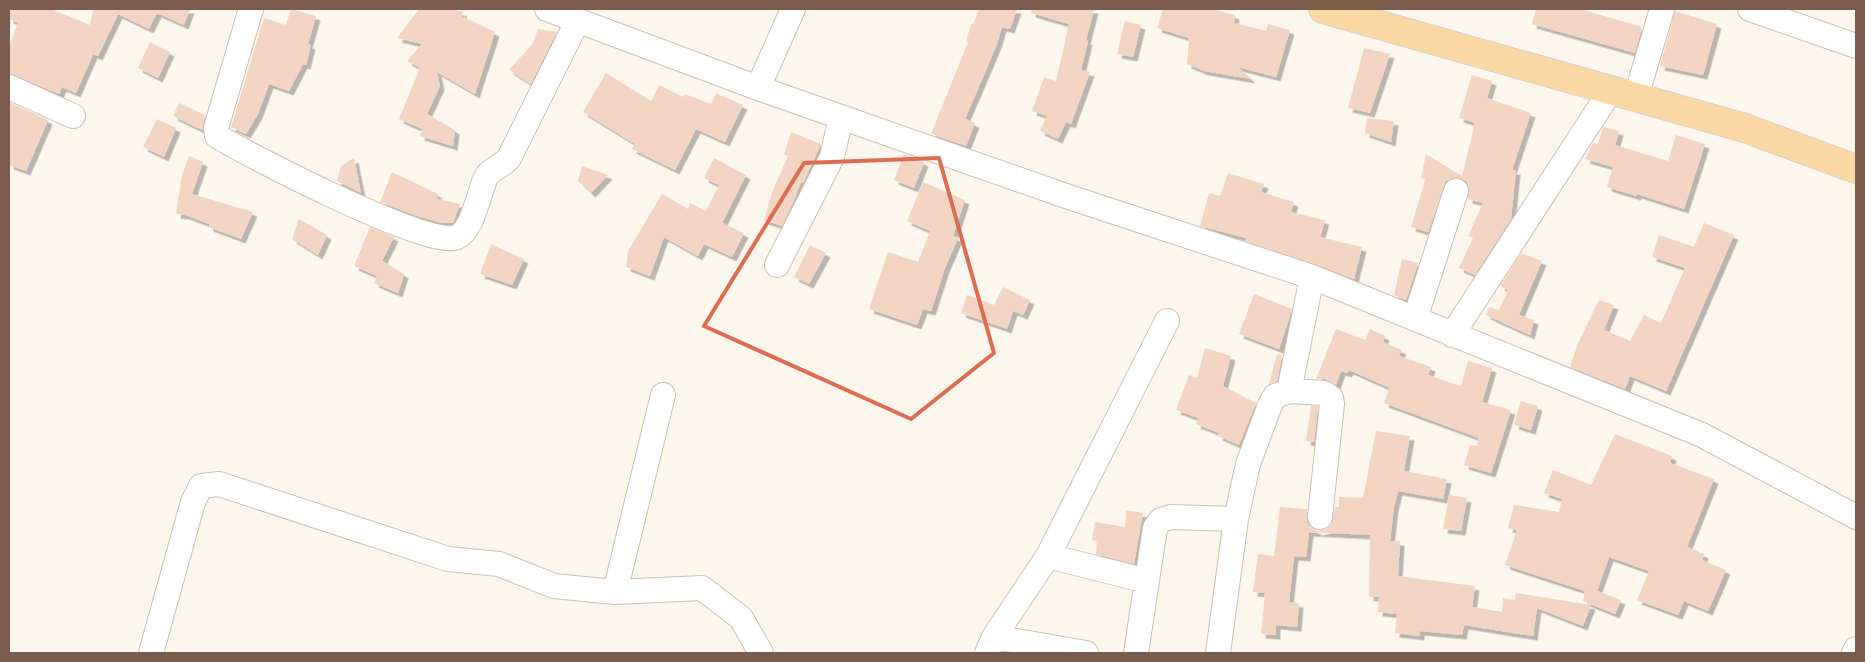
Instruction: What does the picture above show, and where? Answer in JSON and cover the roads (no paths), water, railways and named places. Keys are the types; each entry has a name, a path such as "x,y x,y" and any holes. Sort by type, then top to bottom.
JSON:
{"main road":[{"path":"1323,9 1745,128 1856,169"}],"street":[{"path":"251,9 216,128 218,136 260,160 338,197 399,224 444,239 457,237 468,227 487,176 502,166 509,158 578,20"},
{"path":"547,9 758,88 1066,196 1312,276 1452,335 1702,434 1856,517"},
{"path":"758,88 793,9"},
{"path":"1452,335 1624,94 1662,9"},
{"path":"1750,9 1856,46"},
{"path":"9,87 73,116"},
{"path":"777,264 832,157 841,117"},
{"path":"1415,319 1456,191"},
{"path":"1289,392 1312,276"},
{"path":"1086,653 991,645 1048,556 1167,321"},
{"path":"1218,653 1236,519 1248,464 1275,396 1289,392 1324,393 1331,398 1332,404 1320,517"},
{"path":"615,592 662,395"},
{"path":"151,653 193,502 201,486 219,484 448,559 500,564 554,586 615,592 702,588 741,618 761,653"},
{"path":"1136,653 1156,528 1161,520 1172,517 1236,519"},
{"path":"1048,556 1147,581"},
{"path":"1854,653 1856,649"}]}
